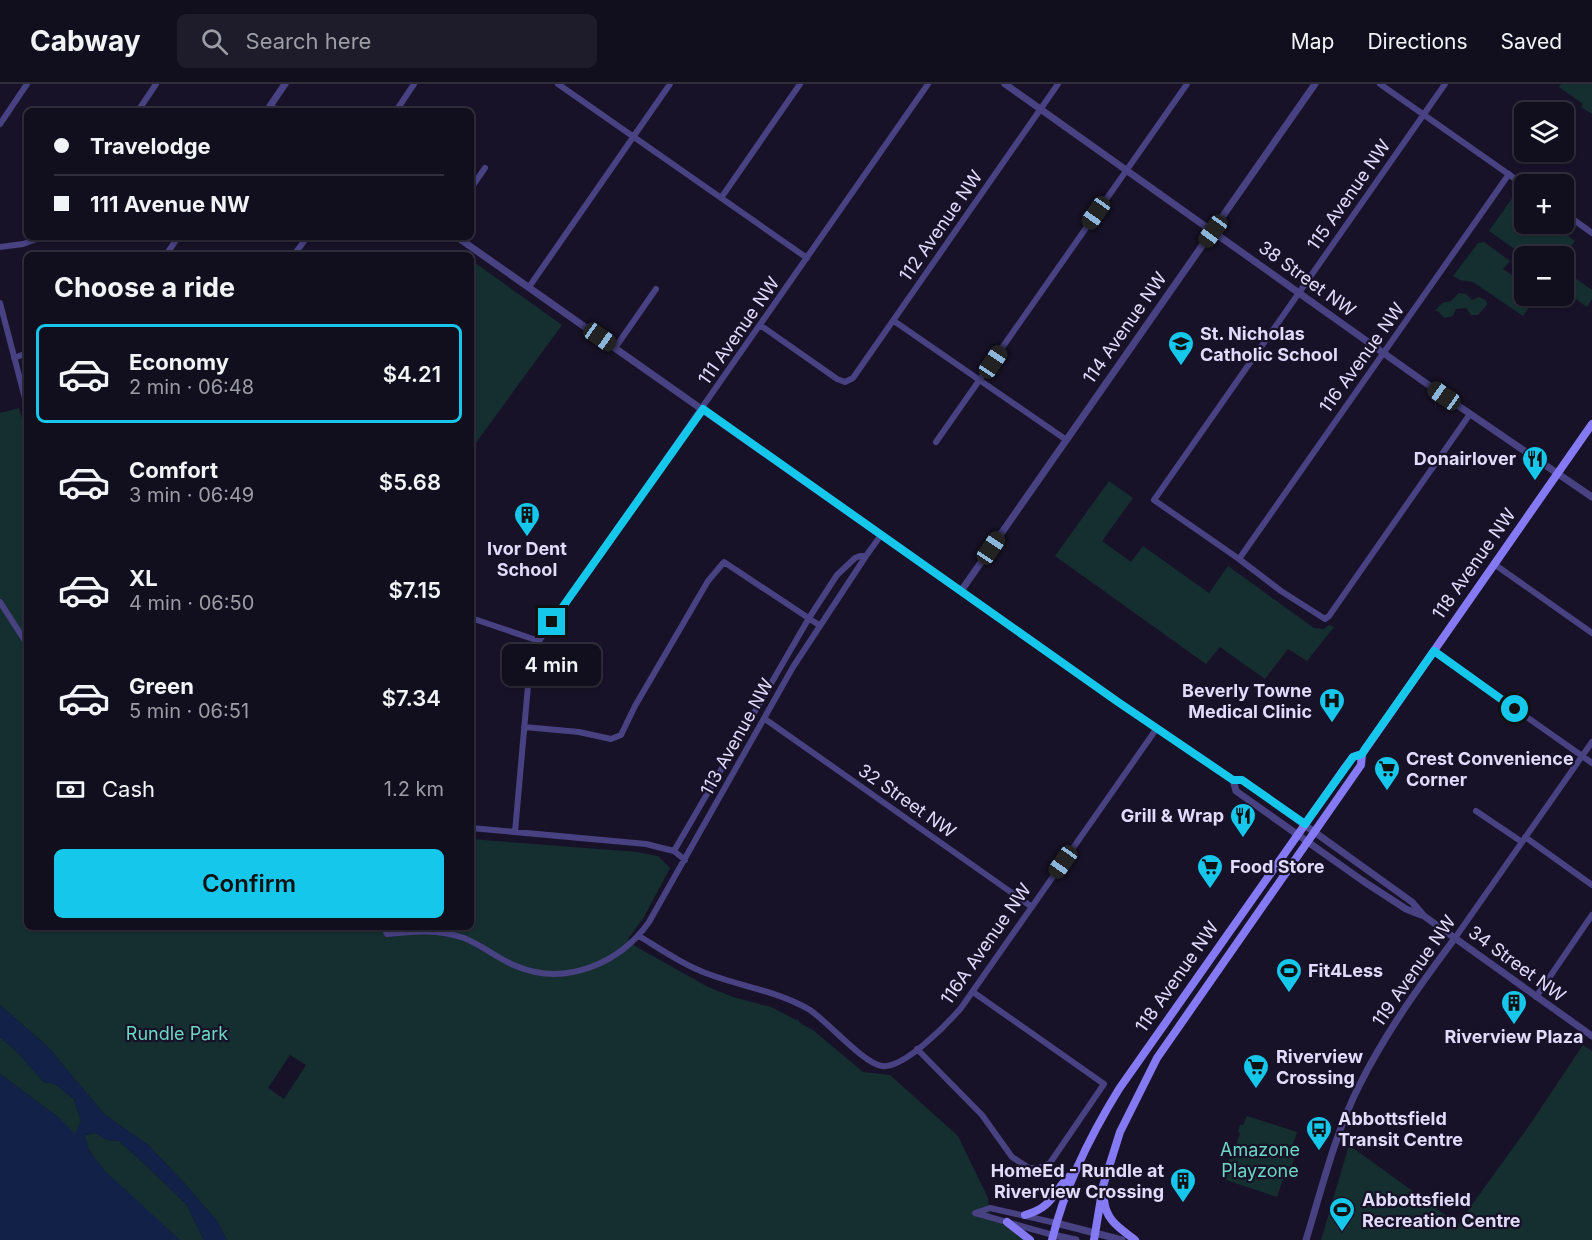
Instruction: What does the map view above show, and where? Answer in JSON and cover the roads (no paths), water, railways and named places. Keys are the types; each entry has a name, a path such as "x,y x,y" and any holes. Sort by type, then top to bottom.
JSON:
{"main road":[{"name":"118 Avenue NW","path":"1095,1237 1103,1186 1120,1132 1157,1058 1361,765 1362,754 1592,424"},
{"name":"118 Avenue NW","path":"1053,1237 1075,1172 1091,1137 1119,1089 1353,757 1362,754"},
{"path":"1025,1215 1047,1205 1066,1178 1075,1172"},
{"path":"1103,1186 1105,1208 1110,1220 1135,1240"},
{"path":"1007,1222 1030,1240"}],"street":[{"path":"0,124 27,84"},
{"path":"140,108 156,84"},
{"path":"268,108 285,84"},
{"path":"398,108 414,84"},
{"path":"558,84 807,258"},
{"path":"530,287 670,84"},
{"path":"721,198 800,84"},
{"name":"111 Avenue NW","path":"515,832 530,663 539,641 928,84"},
{"name":"38 Street NW","path":"1005,84 1383,353 1592,497"},
{"name":"112 Avenue NW","path":"760,326 837,379 845,382 853,378 1058,84"},
{"path":"936,442 1187,84"},
{"name":"114 Avenue NW","path":"961,591 1315,84"},
{"path":"1380,84 1514,178"},
{"name":"115 Avenue NW","path":"1239,559 1155,500 1444,84"},
{"path":"474,184 485,168"},
{"name":"116 Avenue NW","path":"1239,559 1509,174"},
{"path":"1574,220 1592,232"},
{"path":"0,247 34,240"},
{"name":"34 Street NW","path":"462,240 1157,728 1233,780 1242,780 1305,824 1412,902 1424,916 1592,1036"},
{"path":"615,348 656,290"},
{"path":"0,303 24,395"},
{"path":"894,321 1065,439"},
{"path":"14,358 24,355"},
{"path":"1239,559 1286,594 1325,619 1470,414"},
{"name":"113 Avenue NW","path":"385,930 387,934 424,930 466,939 514,966 551,974 574,972 616,955 639,936 685,860 793,667 881,535"},
{"name":"113 Avenue NW","path":"674,851 809,618 837,575 855,558 866,556"},
{"path":"524,727 579,732 611,739 621,735 635,706 708,581 724,562 819,625"},
{"path":"1494,564 1592,633"},
{"path":"0,602 24,639"},
{"path":"474,619 539,641"},
{"path":"1434,651 1592,763"},
{"name":"32 Street NW","path":"765,719 1032,907"},
{"name":"116A Avenue NW","path":"639,936 698,970 772,993 809,1010 868,1059 882,1066 897,1063 944,1027 973,992 1157,728"},
{"name":"119 Avenue NW","path":"1306,1240 1338,1138 1359,1085 1403,1010 1592,742"},
{"name":"34 Street NW","path":"1233,780 1236,790 1298,835 1406,909 1424,916"},
{"path":"1476,811 1592,885"},
{"path":"474,828 646,844 674,851 685,860"},
{"path":"1536,997 1592,915"},
{"path":"917,1049 982,1114 1012,1157 1029,1168 1039,1168 1050,1163 1104,1084 973,992"},
{"path":"1076,1240 1053,1237 975,1213 990,1208 1025,1215 1095,1237 1122,1240"}],"water":[{"path":"0,1005 48,1047 104,1114 148,1145 217,1221 227,1240 204,1240 187,1205 119,1141 107,1140 95,1133 85,1135 89,1151 106,1172 180,1240 0,1240 0,1074 58,1117 75,1134 81,1121 74,1099 55,1084 44,1082 0,1037"}],"place":[{"name":"St. Nicholas Catholic School","path":"1181,367"},
{"name":"Donairlover","path":"1535,482"},
{"name":"Ivor Dent School","path":"527,538"},
{"name":"Beverly Towne Medical Clinic","path":"1332,724"},
{"name":"Crest Convenience Corner","path":"1387,792"},
{"name":"Grill & Wrap","path":"1243,839"},
{"name":"Food Store","path":"1210,890"},
{"name":"Fit4Less","path":"1289,994"},
{"name":"Riverview Plaza","path":"1514,1026"},
{"name":"Riverview Crossing","path":"1256,1090"},
{"name":"Abbottsfield Transit Centre","path":"1319,1152"},
{"name":"HomeEd - Rundle at Riverview Crossing","path":"1183,1204"},
{"name":"Abbottsfield Recreation Centre","path":"1342,1233"}],"park label":[{"name":"Rundle Park","path":"177,1034"},
{"name":"Amazone Playzone","path":"1260,1160"}]}
